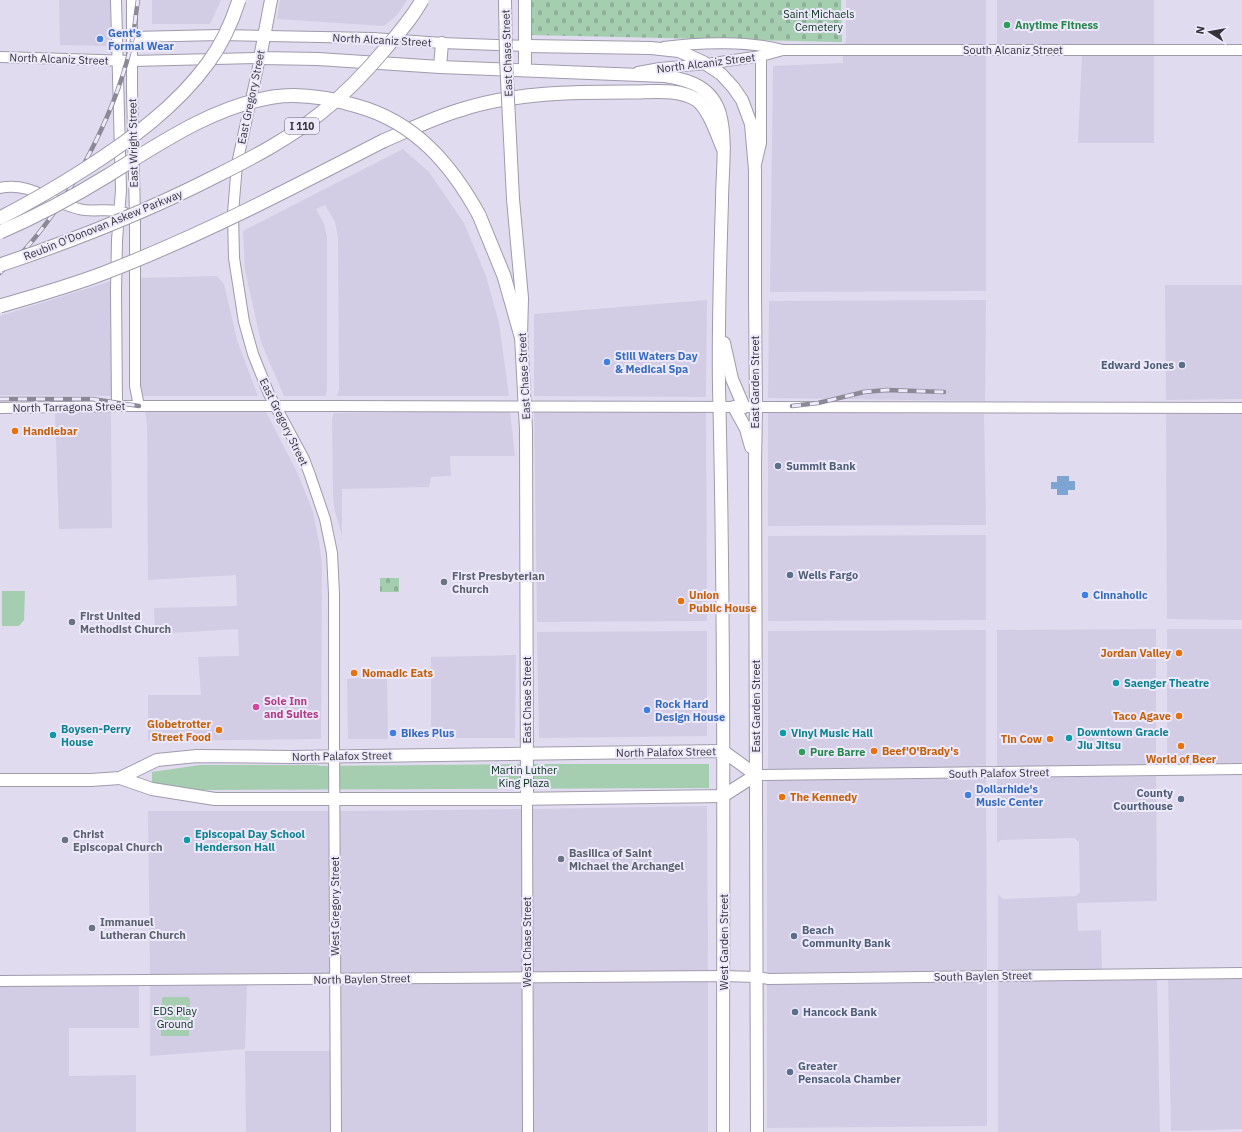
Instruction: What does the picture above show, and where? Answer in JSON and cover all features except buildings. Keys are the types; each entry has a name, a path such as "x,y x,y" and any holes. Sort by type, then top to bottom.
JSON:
{"highway":[{"path":"0,218 34,200 90,166 124,144 160,115 188,87 209,62 226,33 239,0"},
{"name":"Reubin O'Donovan Askew Parkway","path":"0,265 96,230 148,209 249,160 286,138 321,113 364,74 406,25 422,0"},
{"path":"0,306 104,273 222,222 384,141 437,118 480,104 549,93 673,92 688,96 704,107 723,148"},
{"path":"0,232 40,213 191,126 235,107 273,97 291,96 321,98 343,102 367,108 400,125 432,149 447,165 469,196 479,215 504,276 521,336"}],"main road":[{"name":"East Gregory Street","path":"260,58 271,0"},
{"name":"East Chase Street","path":"506,0 506,58 513,199 522,298 521,336 525,406 527,753"},
{"name":"East Chase Street","path":"525,0 525,70"},
{"path":"440,67 442,43"},
{"name":"North Alcaniz Street","path":"526,46 651,48"},
{"name":"East Garden Street","path":"651,48 684,53 708,64 729,81 738,93 746,108 751,128 755,170 756,776"},
{"name":"North Alcaniz Street","path":"260,58 318,59 440,67 626,74"},
{"path":"626,74 665,76 683,79 694,83 704,89 711,97 718,109 723,129 720,323 723,752"},
{"path":"720,323 739,407 755,462"},
{"name":"North Palafox Street","path":"0,780 91,780 120,778 157,760 197,756 334,756 527,753 723,752 756,776"},
{"name":"West Garden Street","path":"723,752 723,1132"},
{"name":"West Chase Street","path":"527,753 527,799"},
{"path":"724,796 756,776"},
{"path":"756,776 757,1132"},
{"name":"North Palafox Street","path":"120,778 152,789 215,799 527,799 724,796"}],"street":[{"name":"East Wright Street","path":"116,0 121,190 119,210 116,323 116,406"},
{"name":"East Wright Street","path":"132,0 135,217 135,386 139,406"},
{"name":"North Alcaniz Street","path":"117,61 133,37 220,35 373,38 442,43 526,46"},
{"name":"North Alcaniz Street","path":"651,48 686,44 743,44 767,46 783,50"},
{"name":"North Alcaniz Street","path":"626,74 660,68 708,64 761,56 783,50"},
{"name":"South Alcaniz Street","path":"783,50 1242,50"},
{"path":"755,170 761,143 761,56"},
{"name":"North Alcaniz Street","path":"0,57 117,61 260,58"},
{"name":"East Gregory Street","path":"260,58 237,164 234,190 233,231 236,274 244,322 260,374 274,406 304,459 322,508 330,543 333,569 334,799"},
{"path":"0,188 7,186 22,187 79,209 119,210 135,217"},
{"name":"North Tarragona Street","path":"0,408 116,406 525,406 1242,408"},
{"name":"South Palafox Street","path":"756,776 1242,769"},
{"name":"West Gregory Street","path":"334,799 336,1132"},
{"name":"West Chase Street","path":"527,799 528,1132"},
{"name":"South Baylen Street","path":"724,976 769,979 1242,973"},
{"name":"North Baylen Street","path":"0,981 724,976"}],"shaded area":[{"path":"59,0 110,0 111,46 60,45"},
{"path":"152,0 221,0 210,24 152,24"},
{"path":"280,0 407,0 397,15 384,26 277,19"},
{"path":"846,0 986,0 986,45 843,45 846,42"},
{"path":"997,0 1154,0 1154,45 997,45"},
{"path":"986,54 986,291 770,292 773,66 843,63 843,55"},
{"path":"1082,55 1154,55 1154,143 1078,143"},
{"path":"403,149 429,172 464,223 486,276 499,323 509,396 337,396 339,389 338,237 335,222 325,205 316,209 324,224 327,237 326,396 284,396 261,342 245,270 243,231"},
{"path":"217,276 224,284 237,340 258,396 142,396 140,386 140,278"},
{"path":"111,281 111,396 0,395 0,316"},
{"path":"1165,285 1242,285 1242,399 1166,400"},
{"path":"707,300 706,397 534,396 534,314"},
{"path":"986,300 985,401 768,398 769,301"},
{"path":"111,411 112,528 59,529 55,412"},
{"path":"145,411 266,412 298,474 313,512 319,542 322,565 321,739 148,741 148,695 201,695 198,657 239,656 238,629 155,634 154,608 237,606 236,575 148,580 147,425"},
{"path":"510,411 515,456 450,456 451,476 431,477 429,487 342,489 342,536 334,508 332,419 334,413"},
{"path":"534,411 706,412 707,621 537,622"},
{"path":"768,412 984,414 986,525 768,526"},
{"path":"1166,414 1242,414 1242,620 1167,619"},
{"path":"986,535 986,620 768,621 768,536"},
{"path":"1156,629 1156,766 997,768 997,630"},
{"path":"1167,629 1242,629 1242,764 1167,766"},
{"path":"986,630 986,768 768,770 768,631"},
{"path":"707,631 707,736 539,738 537,632"},
{"path":"516,655 515,738 431,738 431,657"},
{"path":"387,676 388,739 348,739 347,679"},
{"path":"1156,776 1157,901 1077,903 1078,931 1101,930 1102,969 998,971 998,894 1003,899 1076,896 1080,892 1079,842 1074,838 1001,840 997,843 997,777"},
{"path":"986,778 987,971 767,974 767,780"},
{"path":"707,806 708,972 533,973 533,809"},
{"path":"522,809 522,973 341,974 340,811"},
{"path":"148,811 329,811 330,975 150,976"},
{"path":"1157,978 1160,1132 998,1132 998,980"},
{"path":"1168,978 1242,978 1242,1129 1171,1131"},
{"path":"708,981 708,1132 533,1132 533,983"},
{"path":"987,981 987,1126 767,1128 767,983"},
{"path":"522,983 522,1132 342,1132 341,984"},
{"path":"247,985 245,1049 150,1056 150,986"},
{"path":"0,986 139,986 139,1028 69,1028 69,1076 136,1075 136,1132 0,1132"},
{"path":"245,1051 331,1051 331,1132 246,1132"}],"green space":[{"name":"Saint Michaels Cemetery","path":"532,0 841,0 842,42 532,35"},
{"path":"380,578 399,578 399,592 380,592"},
{"path":"2,591 25,591 24,620 19,626 2,626"},
{"name":"Martin Luther King Plaza","path":"709,764 709,788 198,790 152,784 152,772 200,765 321,766"},
{"name":"EDS Play Ground","path":"163,997 188,997 190,999 189,1036 161,1036"}],"water":[{"path":"1057,476 1069,476 1069,481 1075,481 1075,490 1068,490 1068,495 1057,495 1057,489 1051,489 1051,482 1057,482"}],"railway":[{"path":"0,273 25,250 45,224 62,200 93,147 106,119 126,63 133,36 138,0"},
{"path":"792,406 818,403 864,392 887,390 944,392"},
{"path":"0,399 92,399 139,406"}],"place":[{"name":"Anytime Fitness","path":"1007,25"},
{"name":"Gent's Formal Wear","path":"100,39"},
{"name":"Still Waters Day & Medical Spa","path":"607,362"},
{"name":"Edward Jones","path":"1182,365"},
{"name":"Handlebar","path":"15,431"},
{"name":"Summit Bank","path":"778,466"},
{"name":"Wells Fargo","path":"790,575"},
{"name":"First Presbyterian Church","path":"444,582"},
{"name":"Cinnaholic","path":"1085,595"},
{"name":"Union Public House","path":"681,601"},
{"name":"First United Methodist Church","path":"72,622"},
{"name":"Jordan Valley","path":"1179,653"},
{"name":"Nomadic Eats","path":"354,673"},
{"name":"Saenger Theatre","path":"1116,683"},
{"name":"Sole Inn and Suites","path":"256,707"},
{"name":"Rock Hard Design House","path":"647,710"},
{"name":"Taco Agave","path":"1179,716"},
{"name":"Globetrotter Street Food","path":"219,730"},
{"name":"Bikes Plus","path":"393,733"},
{"name":"Vinyl Music Hall","path":"783,733"},
{"name":"Boysen-Perry House","path":"53,735"},
{"name":"Downtown Gracie Jiu Jitsu","path":"1069,738"},
{"name":"Tin Cow","path":"1050,739"},
{"name":"World of Beer","path":"1181,746"},
{"name":"Beef'O'Brady's","path":"874,751"},
{"name":"Pure Barre","path":"802,752"},
{"name":"Dollarhide's Music Center","path":"968,795"},
{"name":"The Kennedy","path":"782,797"},
{"name":"County Courthouse","path":"1181,799"},
{"name":"Christ Episcopal Church","path":"65,840"},
{"name":"Episcopal Day School Henderson Hall","path":"187,840"},
{"name":"Basilica of Saint Michael the Archangel","path":"561,859"},
{"name":"Immanuel Lutheran Church","path":"92,928"},
{"name":"Beach Community Bank","path":"794,936"},
{"name":"Hancock Bank","path":"795,1012"},
{"name":"Greater Pensacola Chamber","path":"790,1072"}]}
